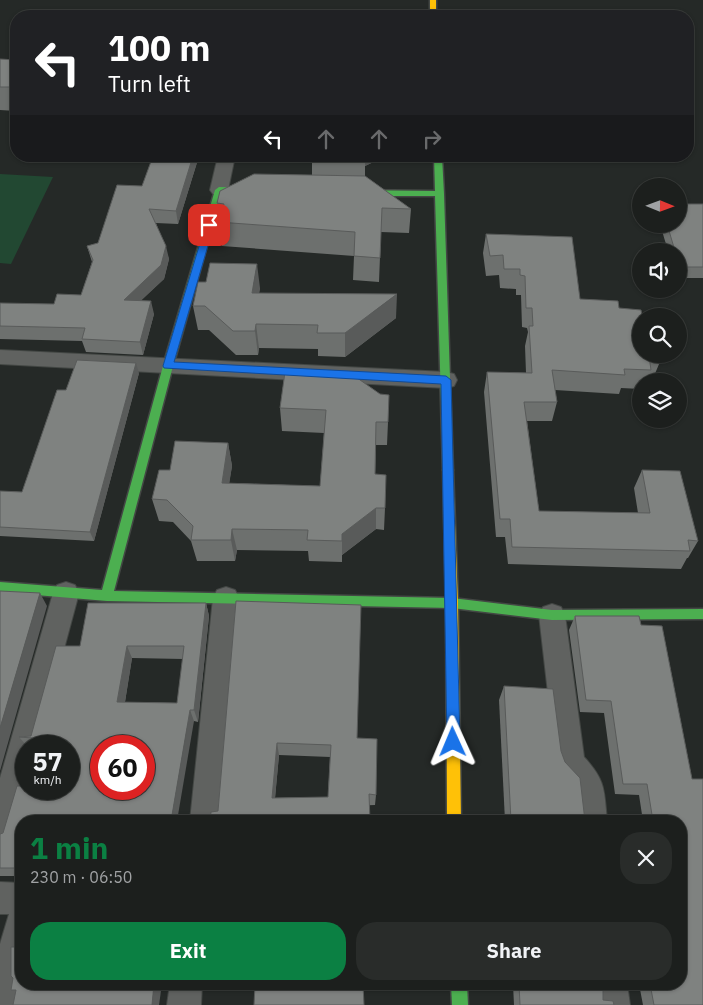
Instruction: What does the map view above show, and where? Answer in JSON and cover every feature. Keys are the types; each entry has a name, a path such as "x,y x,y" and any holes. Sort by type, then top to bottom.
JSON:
{"street":[{"path":"107,596 168,366 220,190 226,162"},
{"path":"438,162 452,603 454,815"},
{"path":"220,190 267,191"},
{"path":"344,192 440,194"},
{"path":"0,357 446,380"},
{"path":"0,587 107,596 452,603 552,615 703,614"},
{"path":"0,830 66,593"},
{"path":"206,815 226,598"},
{"path":"552,615 570,763 588,783 591,815"},
{"path":"0,898 15,899"},
{"path":"2,1005 15,949"},
{"path":"184,1005 185,990"},
{"path":"459,990 460,1005"},
{"path":"612,990 613,1005"}],"green space":[{"path":"0,174 53,177 11,264 0,263"}],"building":[{"path":"0,59 10,60 10,87 0,87"},
{"path":"151,162 191,162 176,211 149,209 166,246 161,265 124,300 151,301 140,342 82,339 85,328 0,326 0,303 54,304 57,294 81,295 93,260 87,246 98,243 117,185 142,186"},
{"path":"254,174 365,176 411,209 382,208 380,258 354,256 355,232 218,222 224,204 217,203 220,191"},
{"path":"688,204 703,204 703,267 687,267 687,243 673,243 670,233 688,232"},
{"path":"486,234 572,237 580,299 618,301 619,308 632,309 632,363 650,363 651,370 624,369 625,375 552,370 557,402 524,402 539,511 650,513 642,470 680,471 698,541 688,540 690,551 512,547 510,519 500,519 487,372 532,373 529,326 533,326 532,308 526,308 525,276 520,275 520,269 504,269 503,255 490,256"},
{"path":"210,263 257,264 252,293 397,294 345,333 317,333 318,325 256,324 255,331 233,331 205,306 193,306 198,282 206,282"},
{"path":"77,360 136,363 90,532 0,527 0,491 22,492 57,390 66,390"},
{"path":"285,372 353,375 380,394 389,395 388,422 376,422 375,474 386,475 385,508 376,508 342,534 342,541 307,540 308,530 232,529 231,540 191,540 193,526 167,500 152,499 159,470 170,470 175,441 228,443 222,483 320,486 326,410 280,408"},
{"path":"0,591 40,593 0,728"},
{"path":"236,601 361,605 357,738 377,739 376,795 369,794 370,815 211,815 211,812 218,811","holes":["277,743 331,745 328,797 272,798"]},
{"path":"88,603 206,603 194,710 190,710 172,815 15,815 15,868 0,868 0,834 3,833 15,793 15,800 80,800 80,735 31,735 56,646 80,646","holes":["127,646 184,646 177,703 117,702"]},
{"path":"575,616 639,616 641,625 662,626 692,779 703,779 703,1005 654,1005 651,990 687,990 687,815 652,815 647,784 623,784 611,701 586,700"},
{"path":"504,686 553,689 561,751 565,762 580,778 584,815 511,815"},
{"path":"11,947 15,947 15,990 11,990 13,978 11,976"},
{"path":"16,990 153,990 152,1005 13,1005"},
{"path":"255,990 363,990 364,1005 254,1005"},
{"path":"519,990 603,990 603,1000 613,1001 614,1005 520,1005"}],"traffic: fast":[{"path":"438,162 448,470"},
{"path":"107,596 168,366 219,190 258,191"},
{"path":"351,193 440,194"},
{"path":"0,587 107,596 452,603 552,615 703,614"},
{"path":"459,990 460,1005"}],"traffic: slow":[{"path":"433,0 433,10"},
{"path":"448,470 452,603 454,815"}],"route":[{"path":"209,225 168,366 446,380 452,603 453,742"}]}
